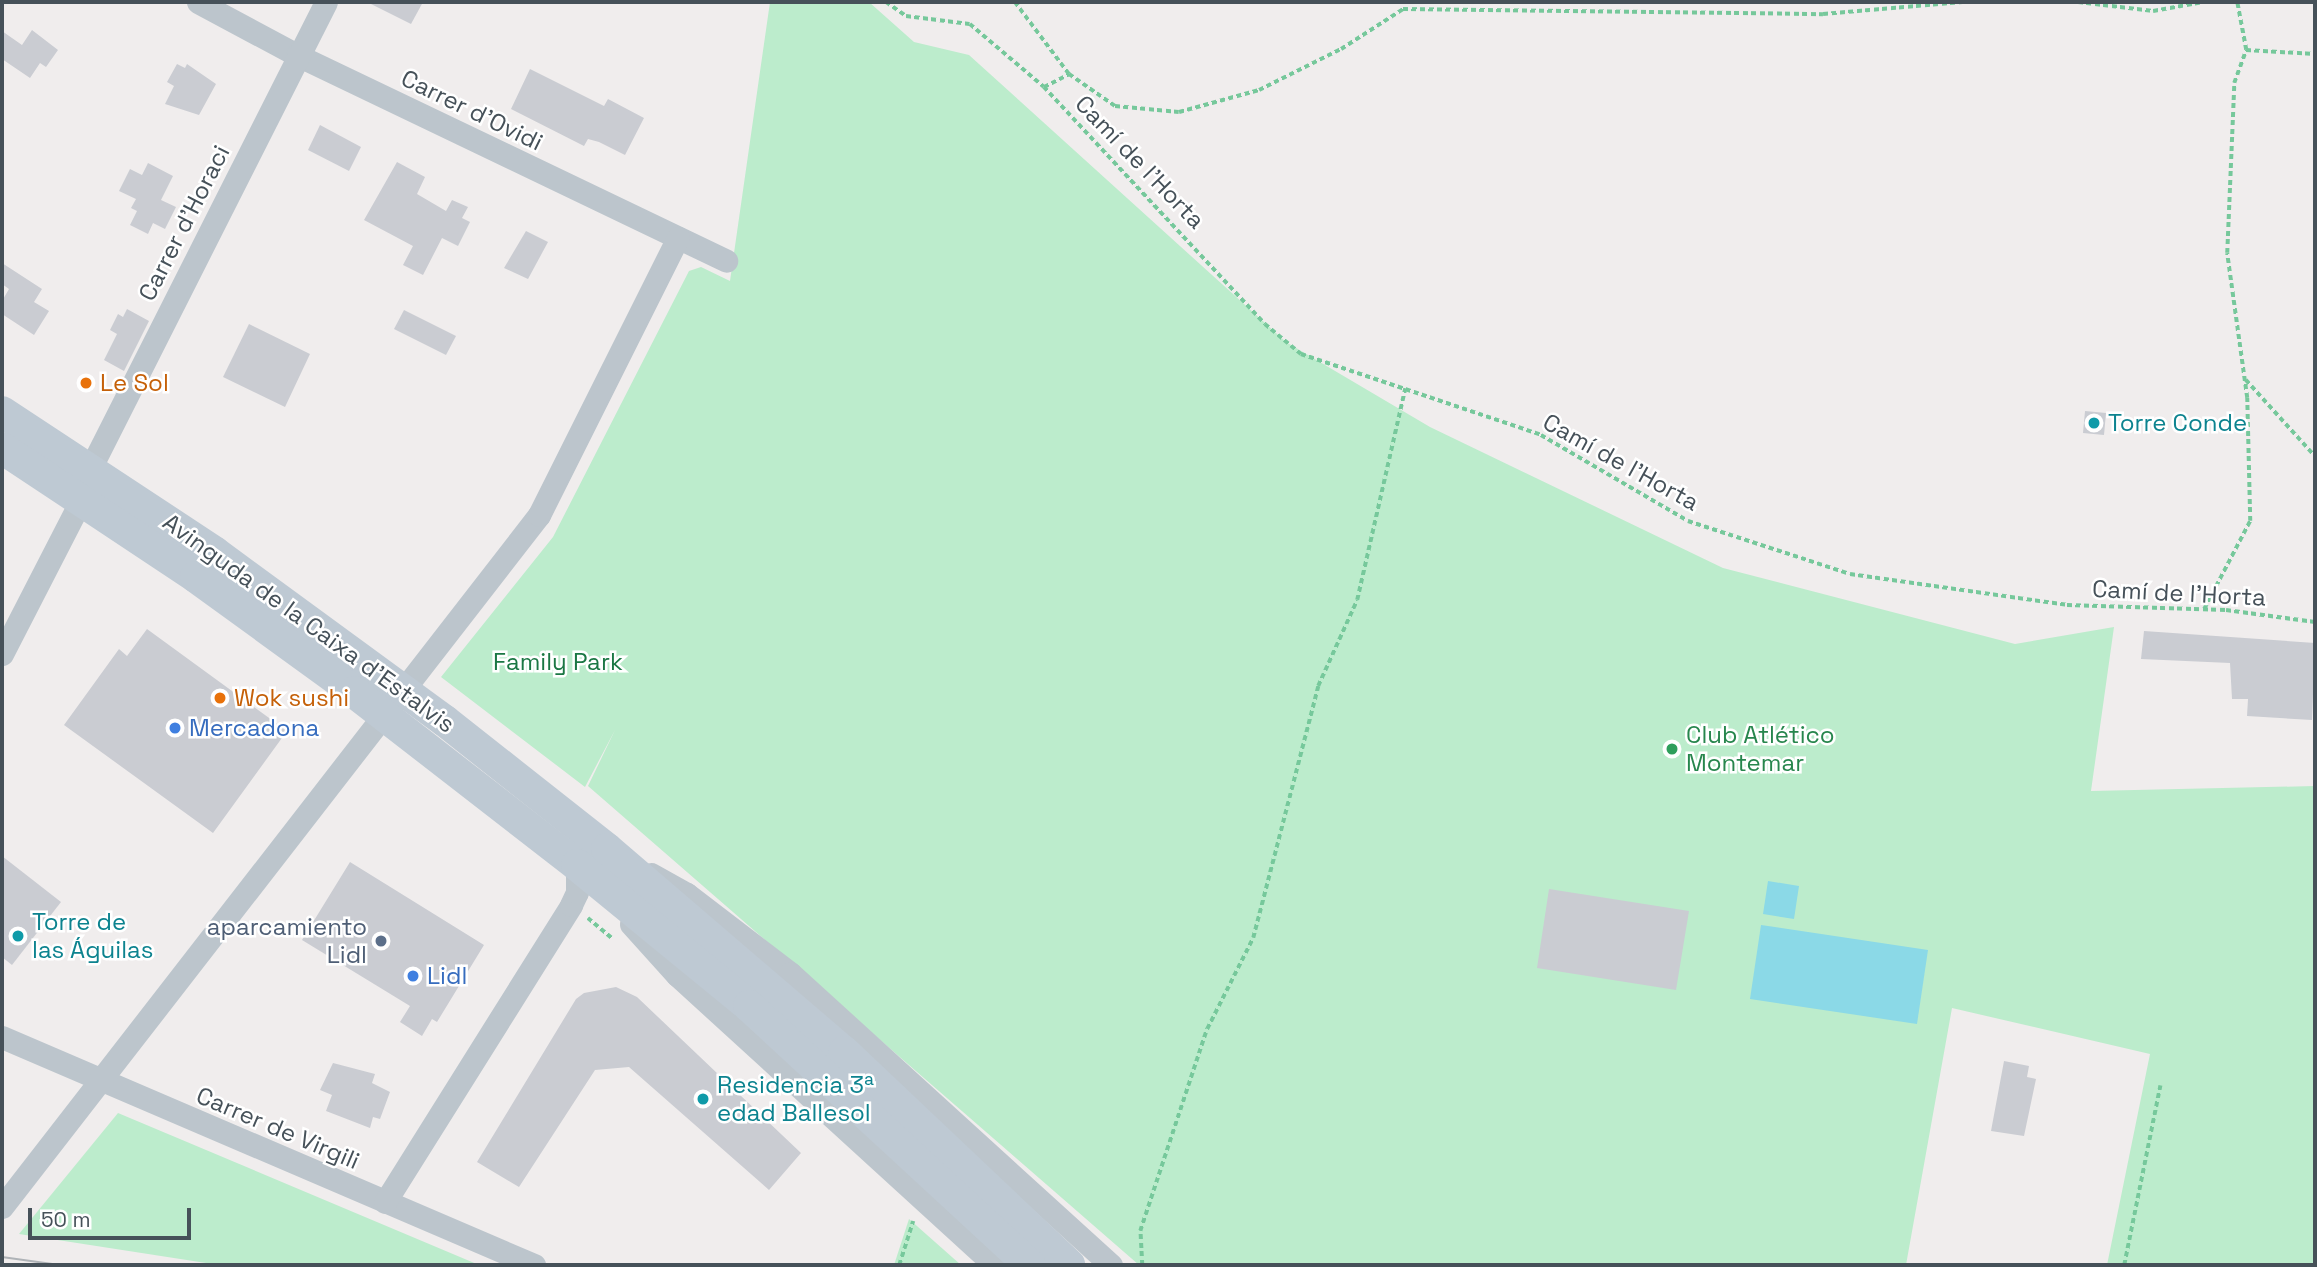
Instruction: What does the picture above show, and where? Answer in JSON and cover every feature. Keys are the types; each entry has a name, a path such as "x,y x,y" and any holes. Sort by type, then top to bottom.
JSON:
{"main road":[{"name":"Avinguda de la Caixa d'Estalvis","path":"2,412 90,469 404,690 607,849 844,1052 1069,1265"},
{"name":"Avinguda de la Caixa d'Estalvis","path":"2,448 81,500 385,715 577,865 750,1006 1030,1265"}],"street":[{"name":"Carrer d'Ovidi","path":"198,2 297,55 726,261"},
{"name":"Carrer d'Horaci","path":"90,469 326,2"},
{"path":"2,1207 539,514 677,238"},
{"path":"2,654 81,500"},
{"name":"Avinguda de la Caixa d'Estalvis","path":"607,849 687,894 790,973 1111,1265"},
{"path":"385,1202 571,905 577,892 577,865"},
{"name":"Avinguda de la Caixa d'Estalvis","path":"577,865 677,975 995,1265"},
{"name":"Carrer de Virgili","path":"2,1037 534,1265"}],"path":[{"name":"Camí de l'Horta","path":"886,2 906,16 970,24 1044,87 1265,324 1294,348 1362,378 1405,388 1541,435 1688,521 1850,575 2067,605 2204,609 2315,622"},
{"path":"1015,2 1069,74 1115,106 1179,111 1258,90 1340,49 1403,9 1823,14 1962,2"},
{"path":"2078,2 2153,11 2203,2"},
{"path":"2204,609 2250,521 2244,378 2227,253 2234,83 2246,50 2237,2"},
{"path":"2246,50 2315,54"},
{"path":"1044,87 1069,74"},
{"path":"2244,378 2315,456"},
{"path":"1142,1265 1140,1231 1207,1029 1252,938 1318,686 1357,600 1405,388"},
{"path":"2124,1265 2160,1087"},
{"path":"899,1265 913,1219"}],"green space":[{"name":"Family Park","path":"770,2 869,2 914,42 969,55 1286,342 1430,427 1723,568 2015,644 2114,627 2091,791 2315,786 2315,1265 2107,1265 2150,1054 1952,1008 1906,1265 1139,1265 588,786 615,730 585,787 441,677 553,537 689,271 701,267 730,281"},
{"path":"118,1113 479,1265 219,1265 19,1234"},
{"path":"909,1219 961,1265 894,1265"}],"water":[{"path":"1768,881 1799,886 1794,919 1763,914"},
{"path":"1761,925 1928,950 1917,1024 1750,999"}],"building":[{"path":"367,2 423,2 411,24"},
{"path":"32,30 58,50 46,67 40,63 30,78 2,59 2,31 22,45"},
{"path":"177,64 185,68 187,64 216,84 199,115 165,104 174,86 167,82"},
{"path":"530,69 604,106 608,99 644,118 625,155 588,139 584,146 511,109"},
{"path":"320,125 361,147 349,171 308,150"},
{"path":"397,162 425,177 417,194 446,211 452,200 468,207 462,218 470,222 458,246 442,238 423,275 403,265 413,246 364,220"},
{"path":"148,163 173,176 161,200 176,207 165,229 153,223 148,234 130,225 137,211 131,208 136,199 119,191 130,169 142,175"},
{"path":"526,231 548,242 528,279 504,268"},
{"path":"2,263 42,289 34,302 49,311 34,335 2,314 2,301 9,289 2,284"},
{"path":"127,309 149,321 124,371 104,360 117,334 110,330 118,314 123,317"},
{"path":"404,310 456,336 446,355 394,329"},
{"path":"249,324 310,354 285,407 223,377"},
{"name":"Torre Conde","path":"2085,411 2106,413 2104,435 2083,433"},
{"name":"Mercadona","path":"147,629 287,731 213,833 64,725 119,649 127,656"},
{"path":"2144,631 2315,643 2312,720 2247,716 2248,699 2232,699 2230,663 2141,659"},
{"name":"Torre de las Águilas","path":"2,856 61,902 12,965 2,957"},
{"name":"Lidl","path":"350,862 484,945 437,1022 432,1019 422,1036 400,1022 410,1006 302,940"},
{"path":"1549,889 1689,911 1676,990 1537,968"},
{"name":"Residencia 3ª edad Ballesol","path":"616,987 637,997 801,1153 769,1190 629,1067 595,1070 519,1187 477,1162 576,999 584,993"},
{"path":"2004,1061 2029,1066 2027,1077 2036,1079 2024,1136 1991,1131"},
{"path":"333,1063 375,1074 372,1083 390,1092 380,1119 373,1117 370,1128 326,1111 332,1095 320,1090"}],"tram line":[{"path":"2,1257 59,1265"}],"place":[{"name":"Le Sol","path":"86,383"},
{"name":"Torre Conde","path":"2094,423"},
{"name":"Wok sushi","path":"220,698"},
{"name":"Mercadona","path":"175,728"},
{"name":"Club Atlético Montemar","path":"1672,749"},
{"name":"Torre de las Águilas","path":"18,936"},
{"name":"aparcamiento Lidl","path":"381,941"},
{"name":"Lidl","path":"413,976"},
{"name":"Residencia 3ª edad Ballesol","path":"703,1099"}]}
